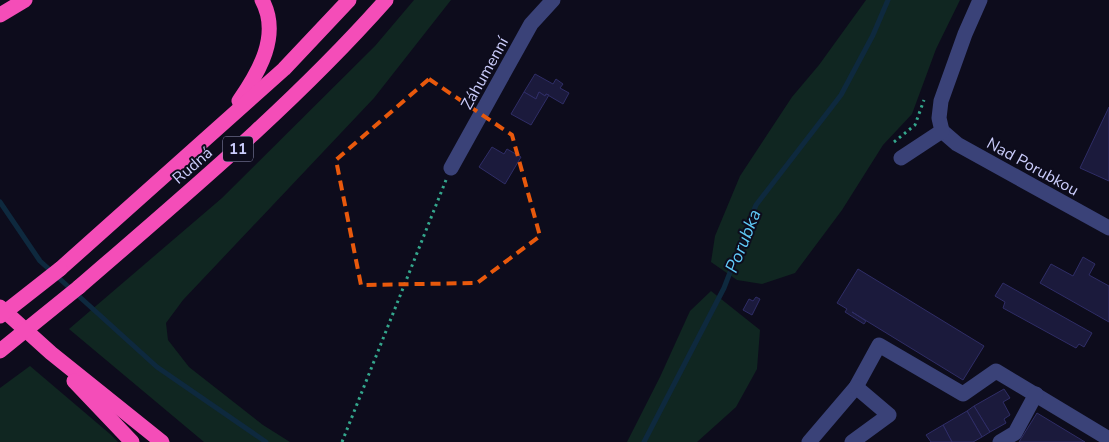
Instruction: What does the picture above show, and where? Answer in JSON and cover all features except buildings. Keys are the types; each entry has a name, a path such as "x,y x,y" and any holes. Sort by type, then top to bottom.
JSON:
{"highway":[{"path":"0,15 25,0"},
{"path":"224,123 255,78 266,54 269,27 268,13 262,0"},
{"name":"Rudná","path":"0,316 60,269 284,69 349,0"},
{"name":"Rudná","path":"0,350 79,287 244,144 303,88 386,0"},
{"path":"0,307 51,353 162,442"},
{"path":"51,353 79,387 132,442"}],"street":[{"name":"Záhumenní","path":"450,168 532,24 553,0"},
{"path":"901,158 942,131 939,118 941,101 965,34 980,0"},
{"name":"Nad Porubkou","path":"942,131 957,144 1109,228"},
{"path":"809,442 856,387 879,345 962,394 996,371 1109,438"},
{"path":"852,442 888,414 856,387"},
{"path":"1000,442 1015,433 1036,394"}],"path":[{"path":"901,158 892,144 915,125 925,98"},
{"path":"342,442 450,168"}],"highlighted area":[{"path":"429,79 512,135 540,236 477,283 361,285 336,160"}],"green space":[{"path":"414,0 451,0 374,98 183,300 166,323 168,340 189,367 263,425 290,442 204,442 69,329 222,198 375,46"},
{"path":"866,0 960,0 936,49 912,114 883,145 842,210 795,273 762,284 737,280 711,262 715,236 740,176 792,97 819,65"},
{"path":"711,291 760,330 757,369 736,407 697,442 627,442 660,377 690,311"},
{"path":"30,366 118,442 0,442 0,388"}],"waterway":[{"name":"Porubka","path":"644,442 724,288 756,205 841,95 873,35 888,0"},
{"path":"0,202 40,261 157,367 266,442"}]}
